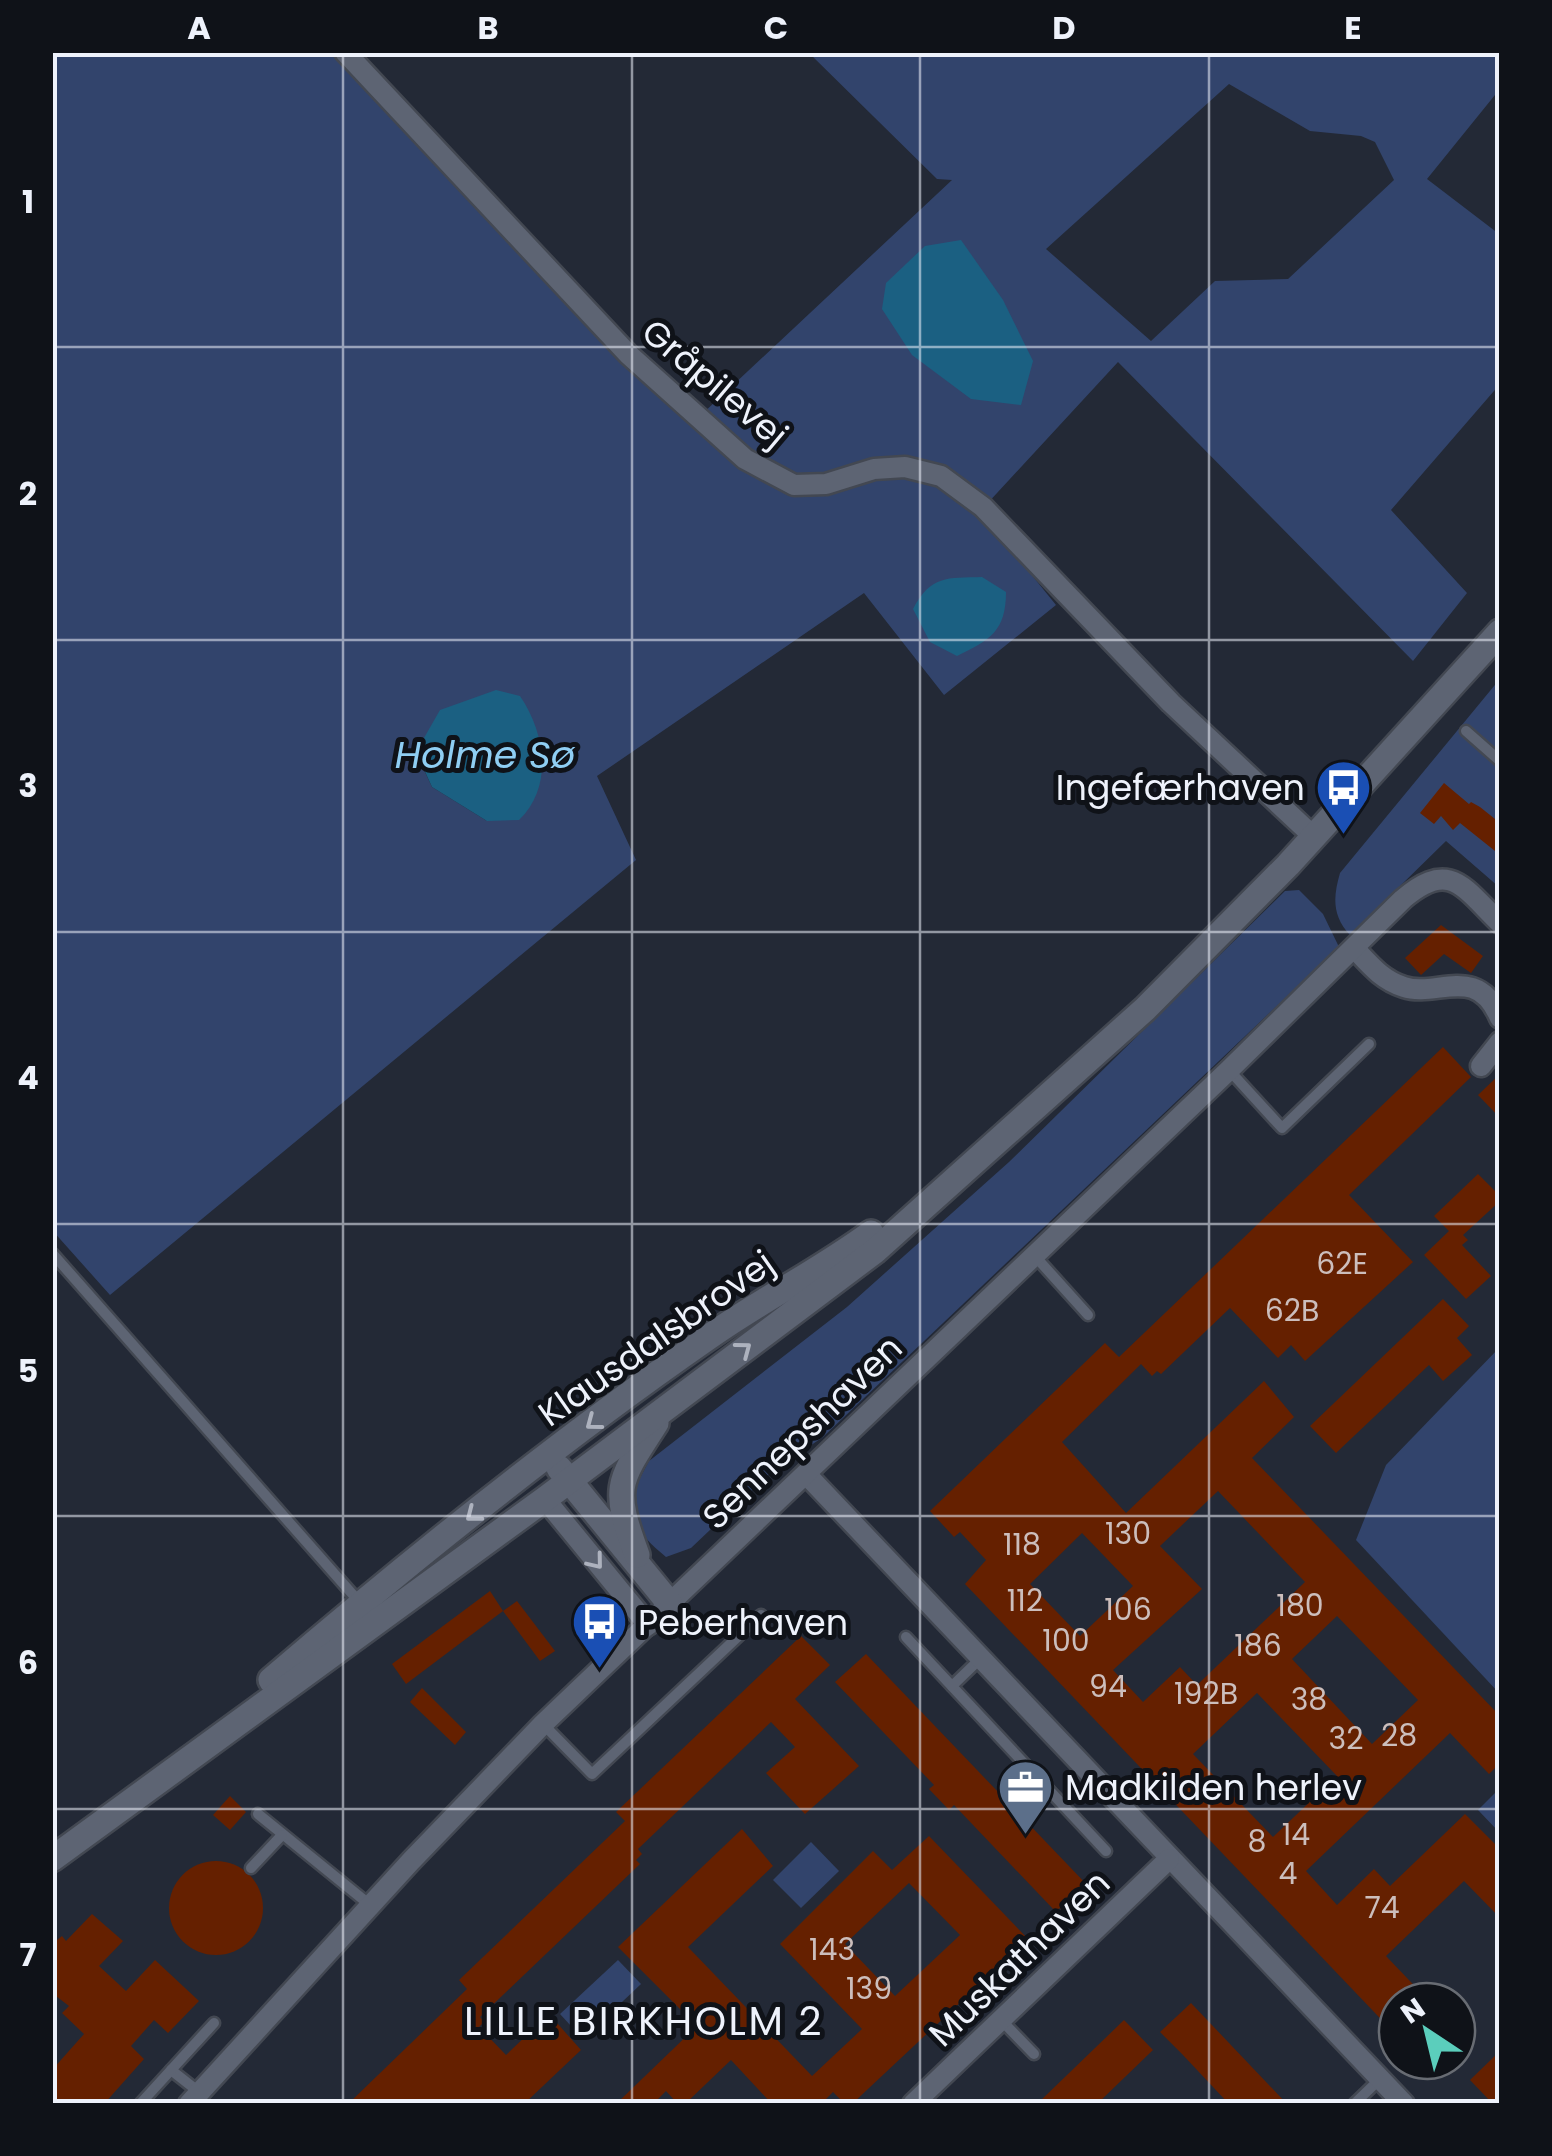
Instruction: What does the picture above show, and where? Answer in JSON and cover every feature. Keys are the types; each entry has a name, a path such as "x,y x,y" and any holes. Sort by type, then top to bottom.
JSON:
{"street":[{"name":"Gråpilevej","path":"345,52 628,354 745,460 794,485 826,484 874,470 905,467 941,476 983,507 1171,703 1314,837"},
{"name":"Klausdalsbrovej","path":"369,1612 545,1499 875,1251 1145,1009 1314,837 1500,632"},
{"path":"1500,922 1456,880 1438,878 1422,882 1355,949 1385,980 1409,989 1448,984 1474,988 1494,1005 1500,1018"},
{"name":"Sennepshaven","path":"194,2098 543,1724 1355,949"},
{"path":"1482,1066 1500,1042"},
{"name":"Klausdalsbrovej","path":"52,1859 369,1612 550,1456 703,1340 846,1252 998,1140"},
{"path":"644,1574 620,1511 621,1483 666,1408"},
{"path":"550,1456 670,1604"},
{"path":"550,1456 545,1499 648,1625"},
{"path":"806,1474 1377,2076"},
{"name":"Muskathaven","path":"913,2104 1169,1859"},
{"path":"1382,2081 1404,2104"}],"lane":[{"path":"1466,731 1500,761"},
{"path":"1230,1070 1282,1128 1369,1044"},
{"path":"52,1253 369,1612"},
{"path":"1034,1255 1088,1315"},
{"path":"543,1724 592,1774 761,1615"},
{"path":"906,1637 1106,1851"},
{"path":"952,1686 980,1659"},
{"path":"258,1814 370,1906"},
{"path":"251,1868 282,1835"},
{"path":"1001,2020 1034,2054"},
{"path":"140,2104 214,2022"},
{"path":"171,2070 194,2098"},
{"path":"1354,2104 1378,2081"}],"shaded area":[{"path":"52,53 334,53 555,287 696,429 765,482 791,494 902,476 937,485 985,517 1056,605 944,695 864,593 597,776 636,860 110,1295 52,1230","holes":["416,753 487,821 432,787"]},
{"path":"809,53 1499,53 1499,90 1427,179 1499,234 1500,384 1391,510 1467,593 1413,661 1118,362 985,506 942,467 795,477 700,416 952,180 937,179","holes":["1229,84 1310,131 1361,136 1375,142 1394,180 1288,279 1215,281 1151,341 1046,249"]},
{"path":"1499,680 1499,887 1446,841 1350,935 1336,906 1340,873"},
{"path":"1299,890 1323,914 1339,947 823,1437 769,1474 691,1548 666,1557 652,1545 632,1514 635,1491 649,1461 847,1307 1009,1162 1285,891"},
{"path":"1499,1348 1499,1693 1356,1540 1386,1465"},
{"path":"1499,1789 1499,1832 1478,1810"},
{"path":"811,1842 839,1871 801,1908 773,1880"},
{"path":"618,1960 641,1984 583,2039 560,2014"}],"water":[{"path":"961,240 1003,300 1033,361 1021,405 971,399 912,355 882,309 886,283 925,246"},
{"path":"982,577 1006,592 1003,616 994,633 957,656 930,642 913,609 926,590 941,581"},
{"name":"Holme Sø","path":"496,690 520,696 540,743 541,776 537,791 519,820 487,821 432,787 416,752 440,710"}],"building":[{"path":"1444,783 1500,823 1500,855 1460,823 1453,830 1441,816 1434,824 1420,813"},
{"path":"1441,925 1483,956 1471,973 1444,954 1421,975 1405,958"},
{"path":"1443,1047 1471,1077 1349,1195 1413,1262 1305,1361 1291,1345 1278,1358 1230,1308 1161,1374 1157,1371 1152,1376 1141,1364 1062,1442 1126,1513 1264,1381 1294,1417 1252,1458 1500,1716 1500,1763 1489,1774 1450,1733 1306,1871 1337,1905 1374,1869 1390,1886 1465,1814 1500,1849 1500,1918 1464,1881 1386,1956 1410,1981 1377,1981 1377,2015 965,1584 986,1560 960,1532 954,1537 930,1511 1105,1343 1119,1357","holes":["1218,1491 1305,1582 1197,1685 1180,1667 1143,1702 1113,1670 1202,1589 1160,1546","1082,1533 1133,1586 1080,1636 1030,1584","1337,1616 1418,1700 1372,1744 1292,1659","1257,1693 1337,1776 1273,1837 1193,1754"]},
{"path":"1500,1074 1500,1118 1478,1095"},
{"path":"1478,1174 1500,1196 1500,1201 1463,1235 1468,1240 1462,1245 1491,1276 1466,1299 1424,1255 1449,1231 1434,1216"},
{"path":"1443,1299 1469,1326 1457,1338 1472,1355 1443,1381 1429,1365 1336,1453 1310,1426"},
{"path":"490,1591 503,1611 406,1684 392,1664"},
{"path":"517,1601 555,1651 540,1661 503,1611"},
{"path":"801,1636 830,1665 795,1699 859,1766 805,1814 766,1773 795,1747 771,1722 638,1849 642,1854 636,1860 640,1864 480,2017 484,2022 479,2027 506,2055 549,2014 581,2050 524,2104 348,2104 467,1989 459,1980 625,1821 616,1812"},
{"path":"866,1654 1090,1888 1064,1913 1060,1908 1055,1911 954,1805 949,1810 929,1789 934,1785 835,1682"},
{"path":"422,1688 466,1732 455,1745 410,1702"},
{"path":"230,1796 246,1812 230,1830 213,1815"},
{"path":"742,1829 773,1866 688,1947 812,2076 862,2029 780,1944 873,1851 892,1870 929,1836 1028,1939 852,2104 845,2104 833,2092 821,2104 772,2104 731,2060 685,2104 678,2104 666,2091 653,2104 616,2104 697,2026 618,1947","holes":["909,1883 960,1935 895,1996 845,1944"]},
{"path":"216,1861 234,1865 249,1875 259,1890 263,1908 259,1926 249,1941 234,1951 216,1955 198,1951 183,1941 173,1926 169,1908 173,1890 183,1875 198,1865"},
{"path":"92,1914 123,1941 99,1966 126,1991 155,1960 199,2001 168,2033 154,2020 131,2046 144,2059 104,2104 52,2104 52,2070 84,2034 62,2013 69,2006 52,1993 52,1944 62,1936 66,1941"},
{"path":"1191,2003 1287,2104 1229,2104 1160,2032"},
{"path":"1124,2020 1153,2050 1097,2104 1037,2104"},
{"path":"1500,2051 1500,2104 1493,2104 1471,2081 1477,2081 1477,2073"}],"place":[{"name":"Ingefærhaven","path":"1344,836"},
{"name":"Peberhaven","path":"599,1671"},
{"name":"Madkilden herlev","path":"1026,1836"}],"district":[{"name":"LILLE BIRKHOLM 2","path":"644,2021"}]}
